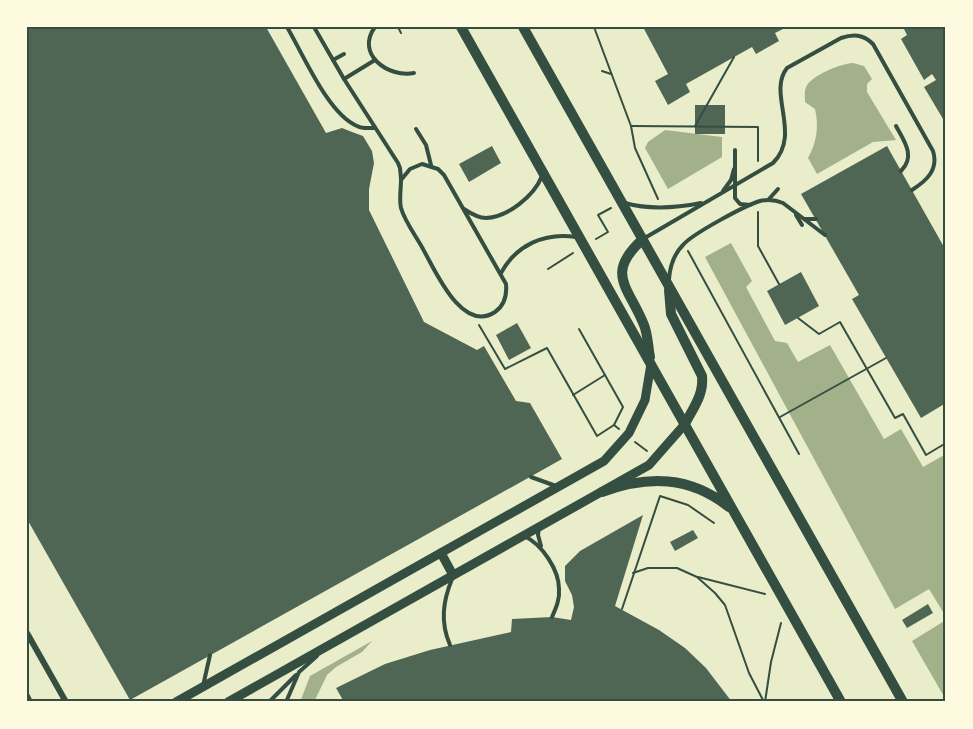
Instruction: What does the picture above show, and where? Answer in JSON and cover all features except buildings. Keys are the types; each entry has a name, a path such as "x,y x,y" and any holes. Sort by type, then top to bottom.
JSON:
{"main road":[{"path":"461,27 841,702"},
{"path":"523,27 903,702"},
{"path":"643,239 629,252 623,264 621,276 645,327 651,364"},
{"path":"669,286 671,314 702,376 703,388 685,424"},
{"path":"602,492 640,481 659,480 679,483 715,496 734,512"}],"street":[{"path":"176,702 604,460 627,436 645,400 651,364"},
{"path":"228,702 649,465 685,424"},
{"path":"441,553 453,575"},
{"path":"27,633 66,702"},
{"path":"27,696 30,702"}],"lane":[{"path":"287,27 334,108 346,121 360,128 377,130"},
{"path":"314,27 400,168 400,180 401,208 444,286 456,303 472,314 489,315 497,310 507,294 506,284 444,175 431,165 416,165 400,180"},
{"path":"375,27 370,34 368,45 375,60 396,74 414,73"},
{"path":"643,239 773,163 783,150 786,137 782,79 787,68 841,38 857,35 873,44 935,157 930,176 912,190"},
{"path":"333,60 344,54"},
{"path":"344,79 375,60"},
{"path":"896,126 909,153 909,160 901,171"},
{"path":"416,129 426,145 431,165"},
{"path":"735,150 735,198 740,204 750,205"},
{"path":"720,194 731,180 735,162"},
{"path":"463,208 472,215 484,218 498,216 519,205 536,188 543,172"},
{"path":"767,200 778,189"},
{"path":"669,286 670,268 675,255 684,243 750,205 767,200 783,203 825,235"},
{"path":"622,202 655,208 707,202"},
{"path":"795,212 802,225"},
{"path":"804,219 816,219"},
{"path":"501,273 511,256 532,243 557,235 579,237"},
{"path":"531,477 558,487"},
{"path":"539,527 539,541 542,550"},
{"path":"523,536 536,542 558,580 559,594 552,617"},
{"path":"450,645 444,628 444,606 453,575"},
{"path":"270,701 329,646"},
{"path":"203,687 210,655"},
{"path":"286,702 299,672"}],"path":[{"path":"398,27 401,33"},
{"path":"695,126 734,57"},
{"path":"602,70 612,75"},
{"path":"630,126 758,127 758,163"},
{"path":"758,210 758,246 779,284"},
{"path":"472,314 506,369 547,348 597,436 614,425 623,407 579,330"},
{"path":"798,318 819,334 840,322 895,418 903,414 926,455 946,442"},
{"path":"780,417 886,358"},
{"path":"573,395 605,375"},
{"path":"614,425 650,454 654,460"},
{"path":"622,609 660,496 688,505 714,523"},
{"path":"633,573 648,568 677,568 697,577 785,601 771,662 765,702"},
{"path":"697,577 715,592 724,605 749,673 765,702"}],"shaded area":[{"path":"853,63 864,66 872,79 867,84 867,92 896,140 873,142 817,174 808,158 815,140 816,115 815,109 805,102 805,89 820,74 841,65"},
{"path":"665,130 722,137 722,157 668,189 645,148 648,142"},
{"path":"731,243 752,281 746,287 775,341 787,343 798,362 830,345 884,439 901,429 923,467 946,454 946,617 929,589 895,609 705,257"},
{"path":"946,620 946,700 912,641"},
{"path":"372,641 362,652 327,675 314,702 300,702 310,676"}]}
